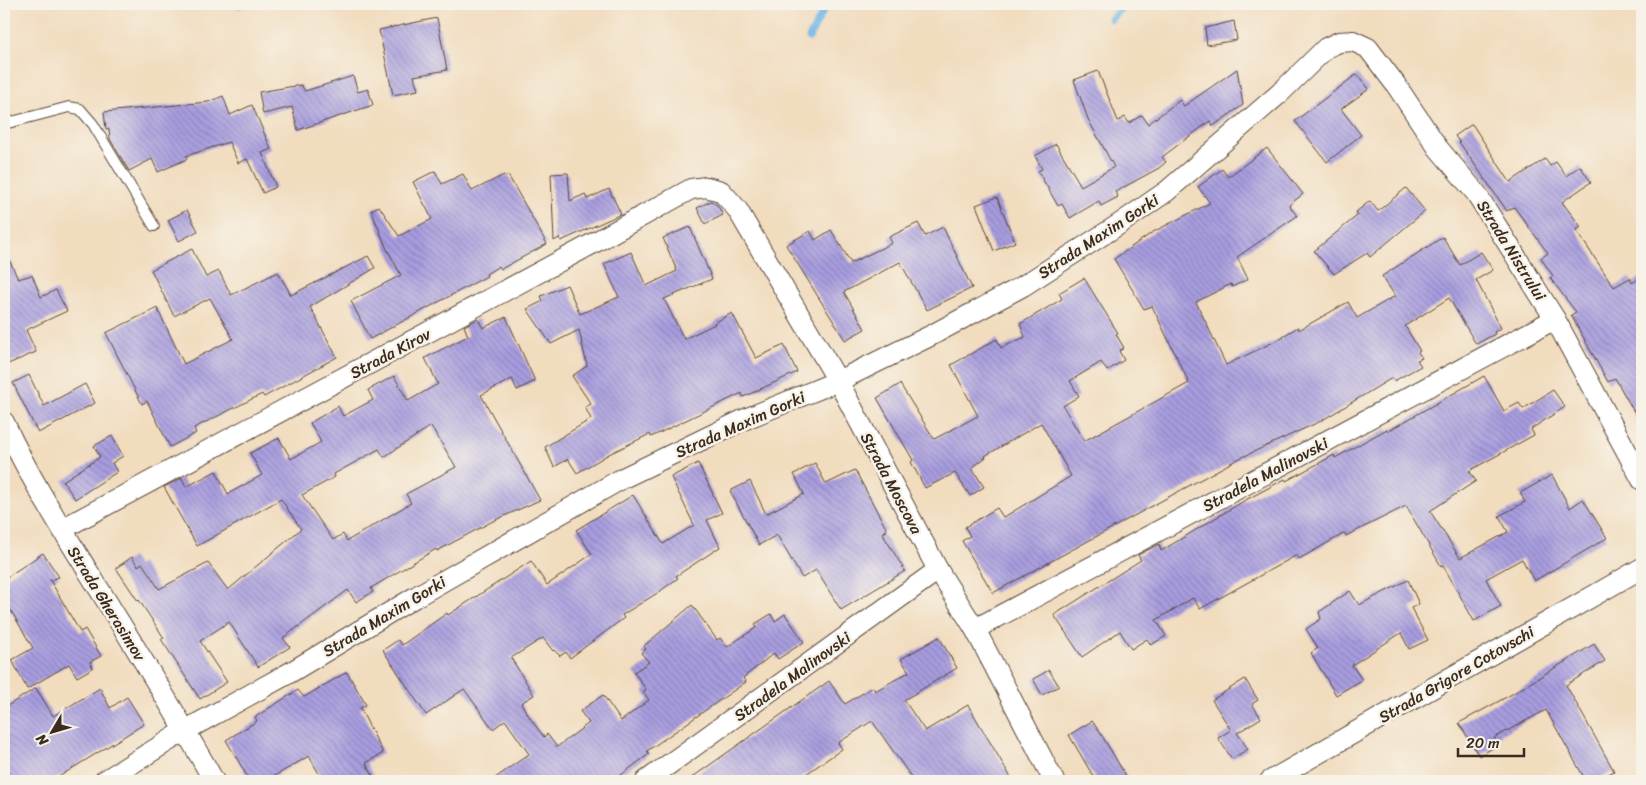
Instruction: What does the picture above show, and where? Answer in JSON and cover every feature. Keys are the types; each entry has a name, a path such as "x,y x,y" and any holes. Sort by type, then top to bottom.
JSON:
{"street":[{"name":"Strada Nistrului","path":"1353,41 1368,48 1378,60 1438,148 1476,193 1555,319 1642,480"},
{"name":"Strada Maxim Gorki","path":"104,781 186,730 291,672 417,596 623,478 743,420 838,381 930,336 1023,286 1167,191 1280,93 1326,48 1339,42 1353,41"},
{"name":"Strada Kirov","path":"62,529 582,250 674,197 691,189 706,187 721,191"},
{"name":"Strada Moscova","path":"721,191 737,209 838,381 938,570 975,629 1054,781"},
{"name":"Stradela Malinovski","path":"975,629 1555,319"},
{"name":"Strada Gherasimov","path":"4,422 11,454 62,529 186,730 214,781"},
{"name":"Strada Grigore Cotovschi","path":"1270,781 1642,568"},
{"name":"Stradela Malinovski","path":"646,781 938,570"}],"lane":[{"path":"4,124 69,107 80,110 93,124 154,226"}],"building":[{"path":"437,18 447,70 414,76 418,90 393,95 379,30"},
{"path":"1234,21 1237,40 1207,45 1205,28"},
{"path":"1237,69 1243,105 1213,126 1210,121 1162,157 1166,162 1159,168 1115,192 1118,197 1101,206 1099,201 1070,218 1062,204 1058,206 1038,171 1042,169 1035,156 1056,144 1081,186 1114,167 1088,119 1074,80 1098,71 1118,121 1125,117 1129,123 1142,115 1148,124 1180,100 1184,106"},
{"path":"1357,74 1369,89 1341,109 1361,135 1327,162 1295,121"},
{"path":"353,76 358,92 368,89 373,105 298,130 292,107 263,114 259,92 301,85 305,91"},
{"path":"223,96 230,115 252,105 271,149 262,153 276,187 263,193 247,159 238,163 229,142 186,156 187,159 158,172 152,159 129,171 110,139 109,129 106,129 104,112 208,102"},
{"path":"1472,124 1510,182 1545,159 1550,166 1556,162 1566,176 1580,166 1591,182 1562,202 1581,227 1576,230 1614,287 1630,278 1632,283 1642,277 1642,426 1615,378 1608,382 1571,315 1576,312 1550,278 1553,276 1541,258 1548,253 1514,207 1507,211 1455,136"},
{"path":"1267,148 1303,194 1289,205 1297,216 1237,257 1248,279 1232,287 1231,284 1196,302 1226,365 1284,337 1298,327 1299,330 1348,302 1357,318 1395,296 1382,276 1443,237 1460,265 1481,252 1493,270 1476,280 1501,328 1494,332 1495,334 1476,344 1449,298 1405,326 1420,351 1418,352 1422,358 1417,360 1421,366 1394,381 1392,378 1321,421 1238,459 993,593 962,541 970,536 965,527 997,508 1003,517 1071,476 1041,423 985,456 972,468 984,487 970,496 955,473 925,488 911,462 913,460 877,398 900,384 934,439 978,416 951,365 997,339 1001,348 1025,337 1020,324 1062,299 1059,293 1084,278 1118,333 1116,334 1124,348 1119,351 1124,360 1107,371 1101,362 1070,381 1079,396 1063,406 1084,441 1189,383 1152,306 1144,309 1114,259 1153,232 1210,203 1198,187 1222,169 1228,177"},
{"path":"435,171 442,184 463,174 472,191 504,175 505,177 508,175 547,244 501,269 499,266 486,274 487,276 370,339 351,301 401,275 387,249 371,210 379,206 399,236 432,219 413,182"},
{"path":"568,173 570,201 585,194 587,199 609,189 621,214 561,241 559,238 554,241 551,174"},
{"path":"1406,188 1425,211 1370,257 1367,253 1334,274 1314,251 1358,215 1356,212 1370,201 1378,211"},
{"path":"997,197 1015,242 994,251 976,205"},
{"path":"711,201 718,206 723,215 705,224 697,208"},
{"path":"187,210 198,231 179,241 168,220"},
{"path":"918,223 925,236 943,227 972,288 927,310 900,262 844,292 865,329 845,340 786,245 810,231 815,240 831,230 851,263 892,243 889,237"},
{"path":"690,227 712,279 664,299 684,339 715,324 732,313 756,358 784,345 797,372 743,397 742,393 651,437 650,434 609,454 577,473 568,459 554,467 545,447 591,419 585,407 591,404 572,376 587,366 579,330 551,344 527,309 543,301 541,296 567,285 580,314 619,297 604,264 631,252 646,286 677,271 663,238"},
{"path":"4,248 18,279 32,275 41,297 56,290 67,311 26,330 36,352 8,364 4,354"},
{"path":"192,249 206,277 219,271 231,295 278,272 291,295 368,256 375,268 310,307 337,357 264,397 262,394 194,428 196,433 170,447 147,401 142,404 106,333 157,308 184,364 233,339 210,298 174,316 151,270"},
{"path":"506,317 535,381 517,390 512,379 481,395 540,500 491,522 437,551 436,549 371,588 373,592 356,602 348,590 283,638 290,647 258,667 229,622 200,641 227,682 200,699 161,639 164,638 116,568 132,557 138,566 142,563 159,589 208,563 228,590 301,529 281,499 197,546 164,487 182,478 186,487 216,471 228,494 262,475 250,453 279,438 291,459 321,442 310,423 338,406 343,416 373,400 368,390 394,376 408,401 438,384 425,358 468,336 464,326 478,319 483,328","holes":["431,426 456,467 406,494 411,503 347,541 343,534 333,540 302,495 335,477 334,474 379,449 384,457"]},
{"path":"29,375 44,406 85,384 95,403 38,433 13,383"},
{"path":"1484,376 1504,411 1519,403 1523,409 1553,390 1565,407 1531,429 1534,435 1469,471 1476,481 1430,511 1460,558 1508,532 1499,516 1525,502 1520,493 1552,475 1570,508 1583,499 1607,538 1534,581 1522,559 1486,579 1501,606 1474,621 1443,565 1441,566 1406,506 1346,536 1345,533 1299,559 1297,555 1200,609 1193,598 1156,620 1166,636 1151,645 1147,639 1131,649 1120,631 1082,657 1054,615 1141,560 1138,555 1159,544 1161,551 1242,502 1334,455 1335,458 1387,429 1388,431"},
{"path":"112,436 123,456 112,463 117,472 75,499 63,481 100,457 94,446"},
{"path":"698,463 722,513 707,520 720,547 676,576 678,578 659,592 622,615 624,618 570,658 566,652 560,656 553,651 543,638 511,658 534,695 521,703 544,737 547,734 557,747 589,723 580,711 603,695 621,721 649,700 643,692 646,690 634,672 649,662 641,653 646,649 644,646 692,605 717,640 720,638 727,647 757,627 755,624 771,614 775,621 785,614 804,642 778,659 774,653 743,678 746,682 647,751 649,754 613,781 491,781 529,754 505,720 493,729 464,689 426,715 383,650 398,640 402,645 447,613 448,615 531,561 547,585 592,554 576,530 633,495 663,544 694,525 671,477"},
{"path":"815,463 826,484 855,470 887,530 882,533 905,571 841,610 816,570 802,578 777,535 759,545 730,491 750,481 766,514 804,494 794,474"},
{"path":"43,553 59,577 50,580 80,632 85,629 101,656 90,662 93,668 77,677 69,664 27,689 12,660 33,648 4,599 4,579"},
{"path":"1408,580 1419,604 1411,608 1428,640 1409,649 1401,633 1352,665 1362,680 1336,695 1311,653 1318,648 1306,629 1321,619 1319,612 1350,591 1359,605"},
{"path":"939,637 957,668 904,700 925,731 968,705 1013,781 914,781 872,721 838,743 842,749 796,781 687,781 829,681 845,704 873,687 875,691 909,672 901,659"},
{"path":"1594,644 1605,661 1566,685 1614,771 1596,781 1586,781 1546,710 1494,738 1498,745 1479,756 1459,723 1512,694"},
{"path":"1049,670 1059,686 1042,695 1033,679"},
{"path":"347,672 366,705 360,708 383,753 366,763 376,781 323,781 309,756 266,781 250,781 226,740 257,721 255,717 298,690 304,697"},
{"path":"1245,679 1258,700 1252,704 1261,718 1237,733 1248,749 1232,759 1218,738 1231,730 1212,700"},
{"path":"36,688 53,716 100,688 110,708 127,697 144,724 52,781 4,781 4,708"},
{"path":"1092,721 1129,781 1096,781 1069,735"}],"waterway":[{"path":"809,38 827,4"},
{"path":"1111,19 1125,4"}]}
